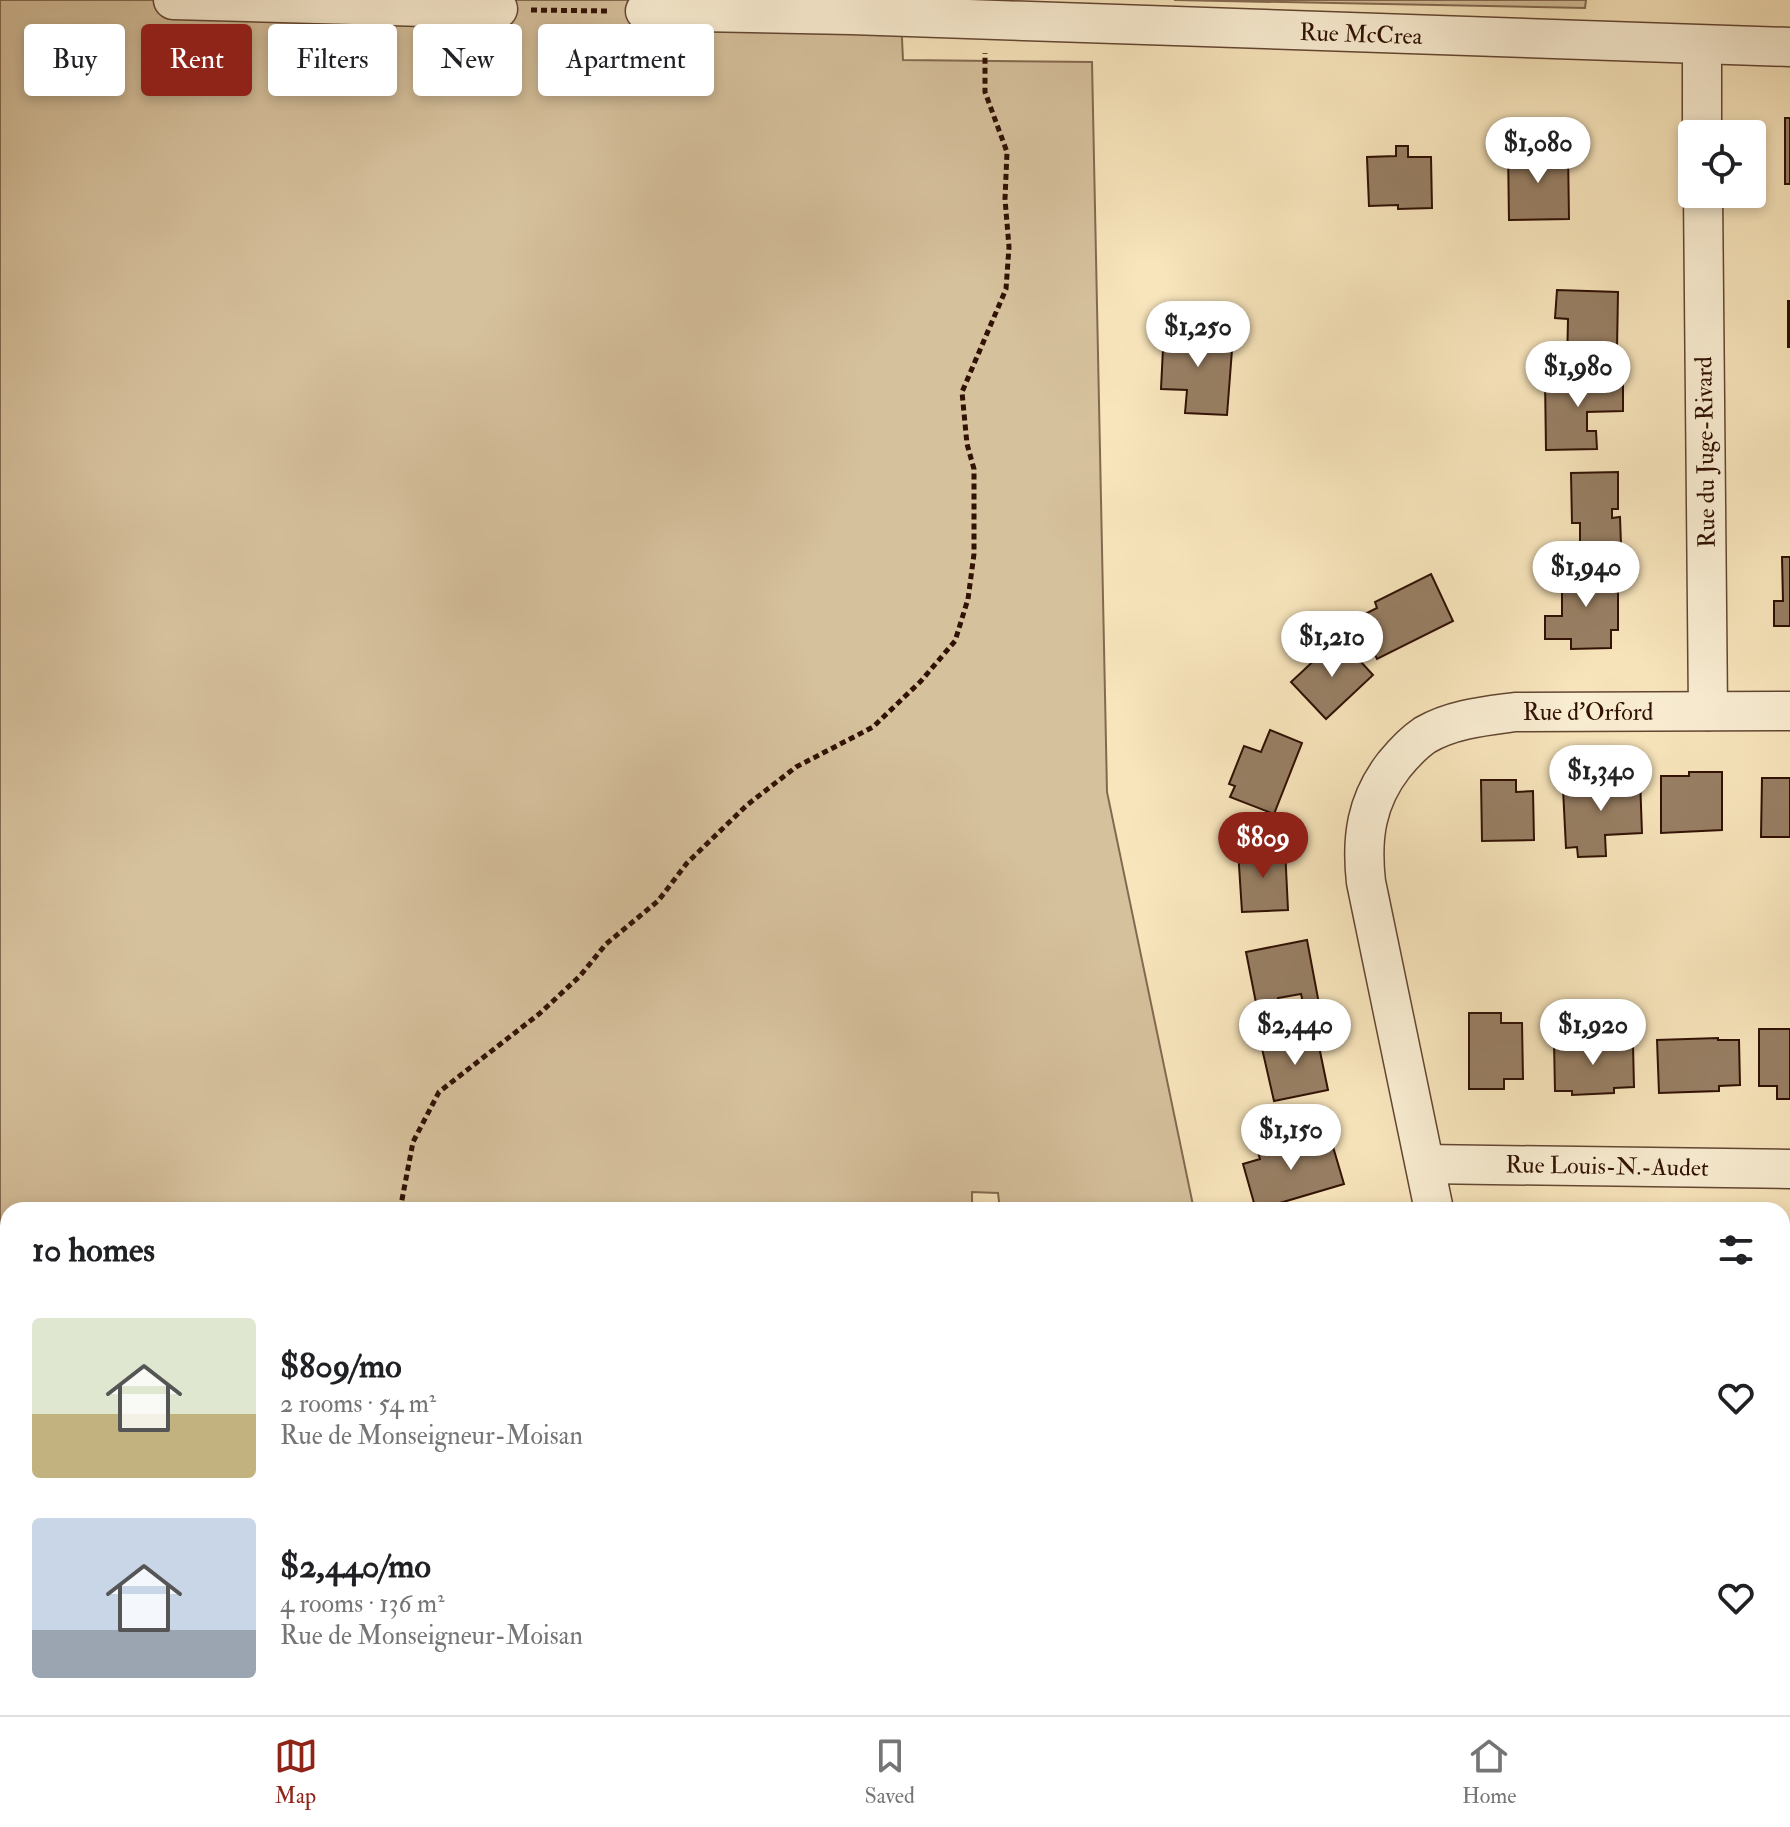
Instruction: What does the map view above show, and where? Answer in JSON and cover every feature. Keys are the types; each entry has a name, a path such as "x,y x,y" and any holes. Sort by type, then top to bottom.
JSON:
{"street":[{"path":"173,0 498,9"},
{"name":"Rue McCrea","path":"645,11 851,7 985,20 1790,47"},
{"path":"1702,46 1702,120"},
{"name":"Rue du Juge-Rivard","path":"1703,208 1708,711"},
{"name":"Rue d'Orford","path":"1425,1164 1366,882 1362,849 1372,799 1406,750 1426,735 1455,723 1515,712 1790,711"},
{"path":"1425,1164 1432,1202"},
{"name":"Rue Louis-N.-Audet","path":"1425,1164 1790,1169"}],"path":[{"path":"498,9 645,11"},
{"path":"402,1202 413,1142 439,1092 517,1032 580,976 606,944 658,901 687,863 747,805 796,767 873,727 921,681 955,641 968,599 974,554 974,469 967,444 962,392 1006,289 1009,247 1005,199 1007,152 985,92 985,20"}],"shaded area":[{"path":"0,0 645,0 901,17 903,60 1092,62 1107,792 1192,1202 999,1202 998,1193 972,1192 972,1202 0,1202"},
{"path":"1174,0 1586,0 1585,8"}],"building":[{"path":"1785,118 1790,118 1790,184 1785,184"},
{"path":"1396,146 1408,146 1408,157 1431,157 1432,208 1369,206 1367,157 1396,156"},
{"path":"1508,150 1568,150 1569,219 1509,220"},
{"path":"1557,290 1618,292 1617,350 1611,350 1611,367 1567,366 1568,319 1555,318"},
{"path":"1790,301 1790,347 1788,347"},
{"path":"1164,328 1216,331 1216,336 1233,337 1227,415 1185,413 1187,390 1161,389"},
{"path":"1623,377 1623,411 1587,412 1587,431 1596,431 1597,449 1546,450 1545,378"},
{"path":"1618,472 1618,509 1612,509 1612,518 1620,517 1621,545 1580,546 1580,523 1572,523 1571,473"},
{"path":"1782,557 1790,557 1790,626 1774,626 1774,601 1783,601"},
{"path":"1566,567 1608,567 1608,581 1618,581 1618,630 1611,630 1611,648 1571,649 1571,639 1545,639 1545,616 1562,616 1562,586 1566,586"},
{"path":"1431,574 1453,621 1377,659 1357,618 1377,608 1375,602"},
{"path":"1335,641 1346,653 1350,650 1373,675 1326,719 1291,682"},
{"path":"1270,730 1302,743 1274,814 1230,797 1235,786 1229,784 1244,746 1261,752"},
{"path":"1689,772 1722,772 1722,830 1661,833 1661,776 1689,776"},
{"path":"1611,774 1611,780 1640,779 1642,833 1605,835 1606,856 1578,857 1577,847 1566,848 1563,789 1587,789 1587,775"},
{"path":"1762,778 1790,778 1790,837 1761,837"},
{"path":"1481,780 1516,780 1516,792 1533,791 1534,840 1482,841"},
{"path":"1285,848 1288,910 1242,912 1238,850"},
{"path":"1307,940 1320,1009 1305,1012 1301,994 1278,998 1279,1004 1257,1008 1246,952"},
{"path":"1469,1013 1501,1013 1501,1023 1522,1023 1523,1079 1504,1079 1504,1089 1469,1089"},
{"path":"1759,1029 1790,1029 1790,1099 1777,1099 1777,1086 1759,1086"},
{"path":"1316,1032 1328,1090 1274,1101 1261,1044"},
{"path":"1595,1040 1595,1046 1633,1045 1634,1087 1614,1088 1614,1093 1572,1095 1572,1091 1555,1091 1554,1042"},
{"path":"1657,1040 1739,1040 1740,1085 1719,1086 1719,1091 1659,1093"},
{"path":"1280,1136 1286,1154 1331,1140 1344,1184 1283,1202 1254,1202 1243,1164 1260,1159 1255,1143"}]}
